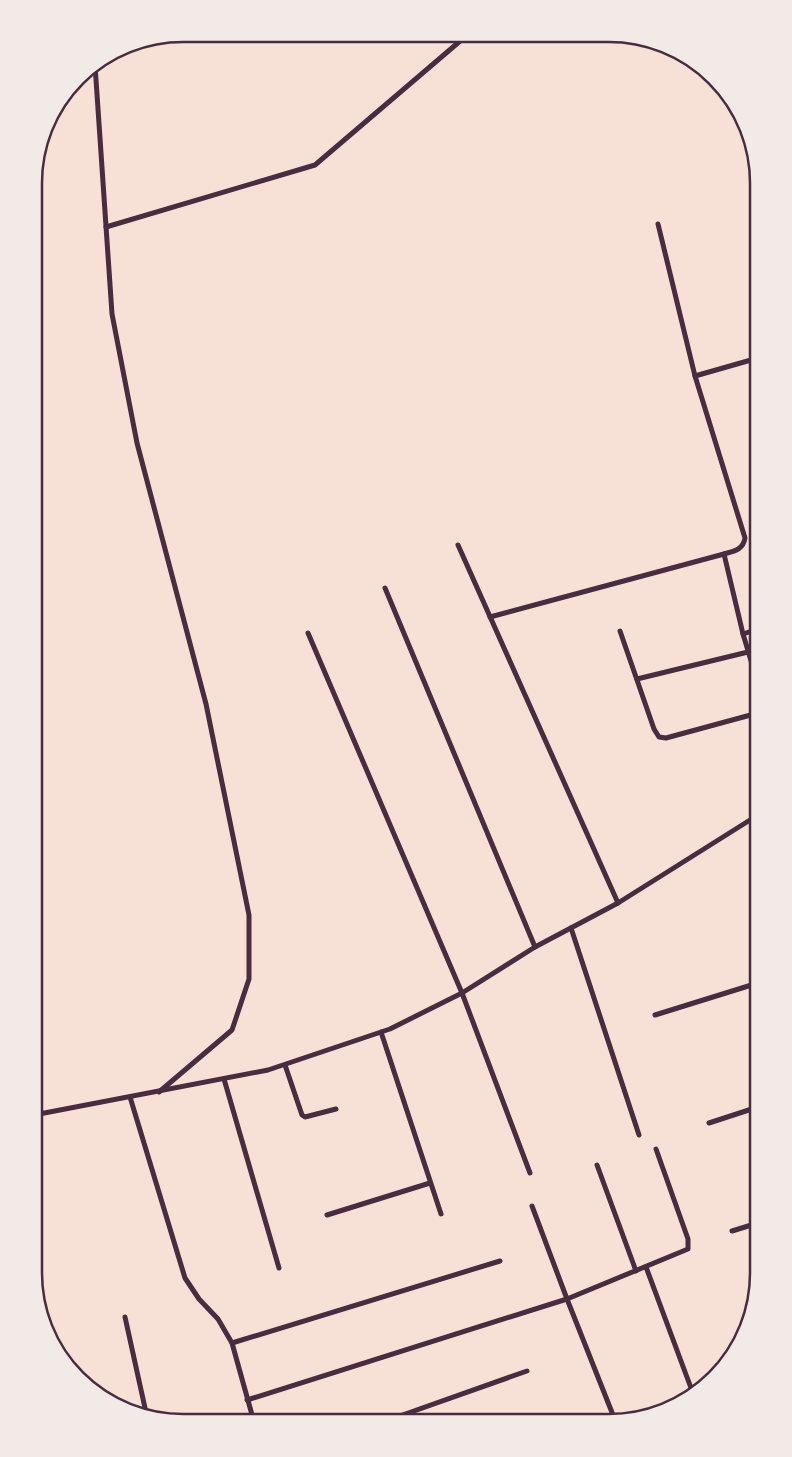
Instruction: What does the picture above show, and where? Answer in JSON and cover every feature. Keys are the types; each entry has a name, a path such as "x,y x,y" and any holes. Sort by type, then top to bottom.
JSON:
{"street":[{"path":"106,227 315,165 458,43"},
{"path":"96,74 112,314 137,443 206,704 249,915 249,979 232,1030 159,1092"},
{"path":"490,617 724,554 739,549 744,545 745,538 695,376 658,224"},
{"path":"695,376 750,360"},
{"path":"458,545 618,902"},
{"path":"724,554 750,657"},
{"path":"385,588 535,947"},
{"path":"620,631 656,734 662,738 750,715"},
{"path":"743,634 750,632"},
{"path":"308,633 462,993 530,1173"},
{"path":"637,679 748,652"},
{"path":"42,1114 268,1070 381,1032 462,993 535,947 618,902 749,820"},
{"path":"571,928 640,1135"},
{"path":"656,1014 749,986"},
{"path":"381,1032 441,1214"},
{"path":"285,1064 302,1115 305,1117 336,1109"},
{"path":"224,1079 279,1268"},
{"path":"130,1097 185,1278 198,1299 218,1319 232,1343 251,1414"},
{"path":"709,1123 749,1110"},
{"path":"247,1400 567,1299 688,1249 690,1245 656,1149"},
{"path":"597,1165 636,1271"},
{"path":"327,1215 430,1183"},
{"path":"532,1206 613,1414"},
{"path":"732,1232 749,1226"},
{"path":"232,1343 500,1261"},
{"path":"646,1267 691,1388"},
{"path":"125,1317 145,1409"},
{"path":"405,1414 527,1371"}]}
